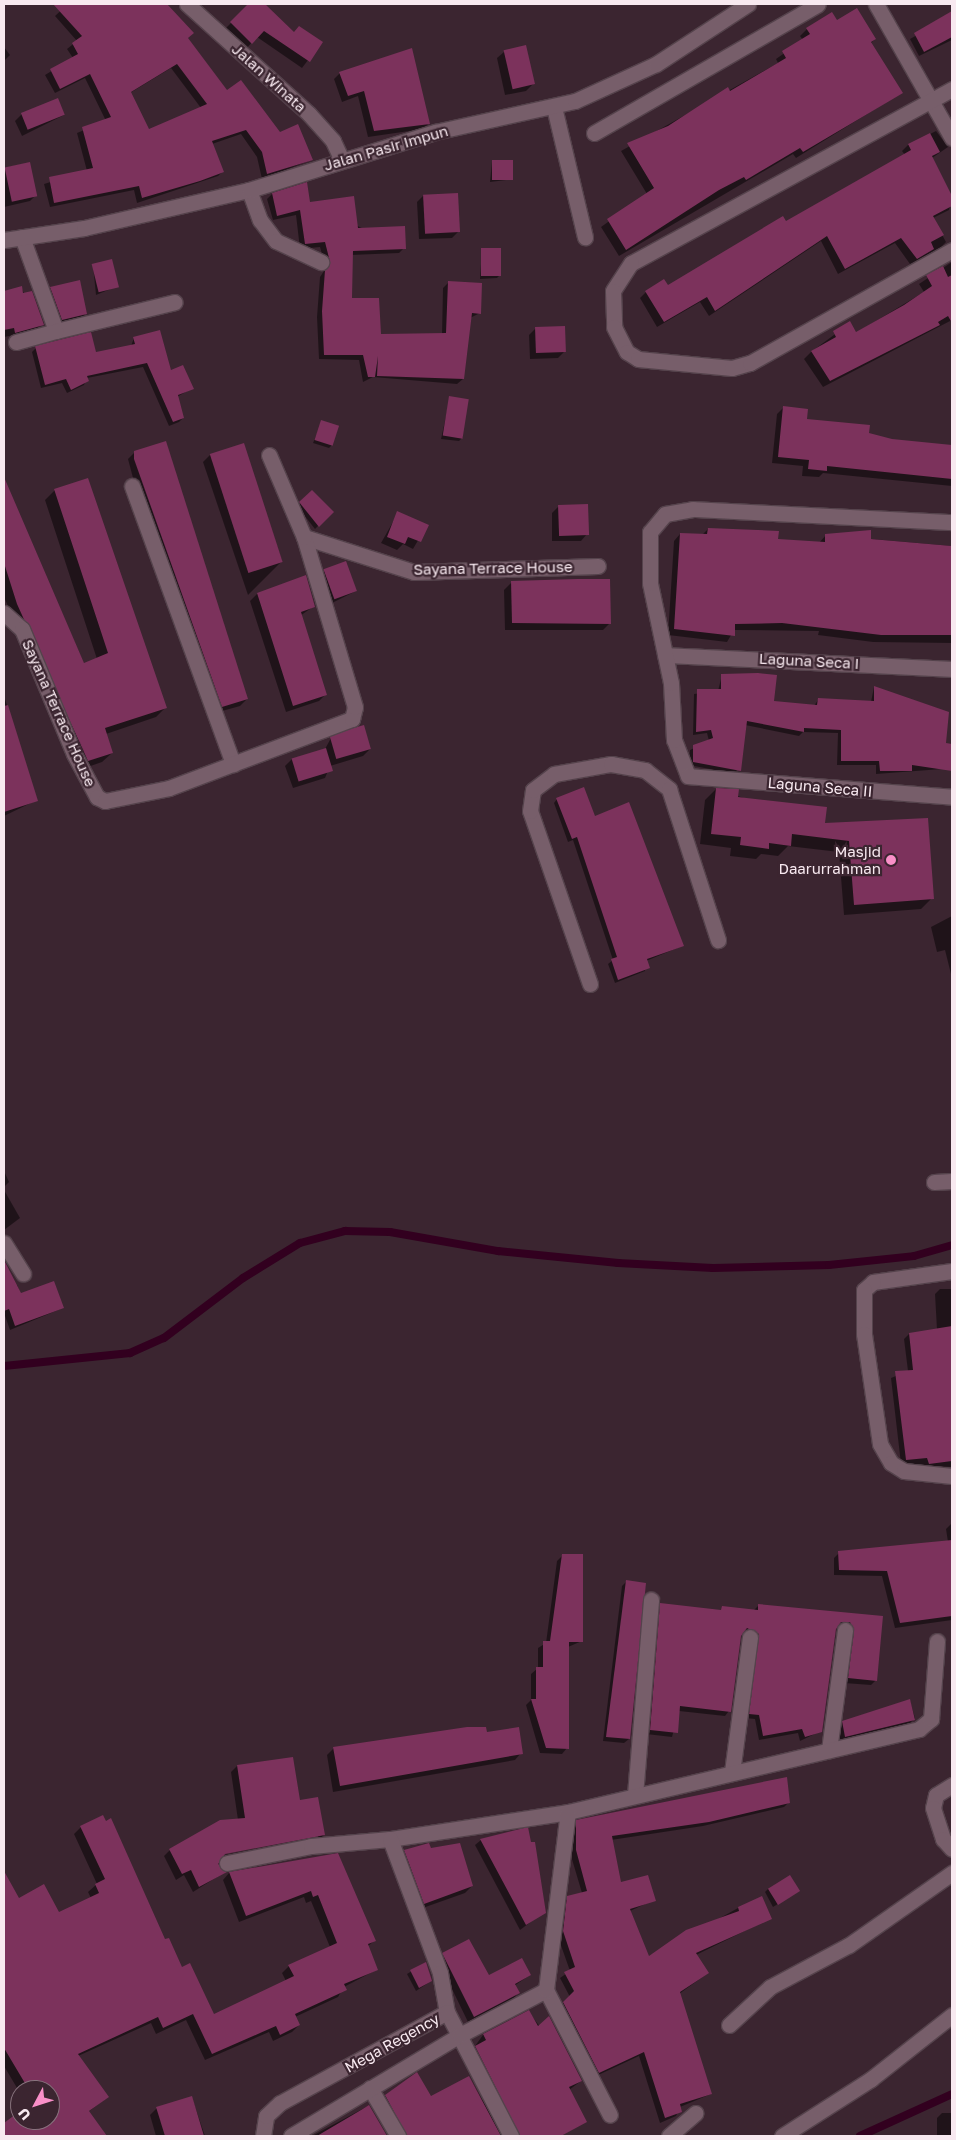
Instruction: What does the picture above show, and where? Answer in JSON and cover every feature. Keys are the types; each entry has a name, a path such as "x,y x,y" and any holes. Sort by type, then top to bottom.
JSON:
{"street":[{"name":"Jalan Winata","path":"187,4 309,114 333,141 342,160"},
{"path":"594,134 818,4"},
{"path":"876,4 952,138"},
{"name":"Jalan Pasir Impun","path":"4,240 84,228 249,190 435,132 554,107 656,64 739,6"},
{"path":"952,89 631,263 613,291 614,327 627,352 638,359 732,368 750,363 952,250"},
{"path":"554,107 585,237"},
{"path":"249,190 260,220 276,241 321,262"},
{"path":"22,237 56,331"},
{"path":"16,342 175,302"},
{"name":"Sayana Terrace House","path":"4,613 22,629 96,797 105,801 169,788 352,718 355,707 304,537 269,455"},
{"path":"132,486 233,764"},
{"path":"669,789 688,776 674,740 665,655 650,583 650,532 665,514 693,508 952,522"},
{"name":"Sayana Terrace House","path":"304,537 414,572 598,566"},
{"name":"Laguna Seca I","path":"665,655 952,669"},
{"path":"590,984 530,811 533,790 554,774 611,764 645,770 669,789 718,940"},
{"name":"Laguna Seca II","path":"688,776 952,797"},
{"path":"934,1182 952,1181"},
{"path":"4,1243 24,1273"},
{"path":"952,1271 873,1282 864,1290 864,1334 880,1444 891,1463 904,1471 952,1476"},
{"path":"634,1795 651,1600"},
{"path":"829,1750 845,1630"},
{"path":"732,1772 750,1637"},
{"path":"227,1862 311,1846 390,1839 568,1812 926,1725 931,1719 937,1641"},
{"path":"952,1785 936,1795 933,1808 943,1838 952,1849"},
{"path":"568,1812 546,1990 610,2115"},
{"path":"390,1839 440,1973 448,2012"},
{"path":"729,2026 770,1987 849,1944 952,1873"},
{"path":"511,2136 460,2035 546,1990"},
{"name":"Mega Regency","path":"263,2136 266,2116 280,2104 448,2012 460,2035 291,2136"},
{"path":"782,2136 871,2079 952,2015"},
{"path":"370,2088 398,2136"},
{"path":"669,2136 695,2113"}],"building":[{"path":"53,4 167,4 194,33 188,38 227,90 241,80 280,132 298,124 313,160 267,174 262,152 246,130 212,141 224,172 142,198 139,186 54,203 49,177 93,168 82,127 111,117 90,74 60,89 50,69 78,54 72,43 82,36","holes":["177,64 207,104 149,129 131,92"]},
{"path":"248,4 265,4 294,32 299,26 323,42 310,62 264,31 252,44 230,22"},
{"path":"857,8 876,39 871,42 903,93 803,152 800,148 746,180 744,177 719,190 626,250 607,219 654,188 627,143 668,126 728,87 730,91 786,58 782,51 810,34 806,28 832,12 837,20"},
{"path":"952,11 952,37 924,52 914,33"},
{"path":"526,45 535,84 513,89 504,50"},
{"path":"412,48 430,124 374,131 364,91 348,96 339,72"},
{"path":"58,98 65,115 28,130 21,113"},
{"path":"930,133 940,152 932,156 952,196 952,206 933,216 944,235 931,242 934,249 917,259 901,238 845,269 827,236 715,311 707,297 664,322 645,291 664,279 668,285 783,216 786,221 911,150 908,144"},
{"path":"492,160 513,160 513,180 492,180"},
{"path":"30,162 37,196 12,202 5,167"},
{"path":"307,182 310,202 354,196 358,228 405,226 406,249 353,251 352,298 379,298 381,334 446,333 448,281 482,283 481,314 472,313 464,379 377,376 378,356 375,377 368,377 363,355 324,355 322,311 325,270 330,262 325,242 305,244 300,210 277,216 272,193"},
{"path":"458,193 460,232 425,234 423,195"},
{"path":"481,248 501,248 501,276 481,276"},
{"path":"112,259 119,287 99,292 92,264"},
{"path":"943,266 948,277 952,275 952,323 948,316 938,322 940,325 830,381 811,351 836,337 833,331 850,321 856,332 904,305 932,286 926,275"},
{"path":"80,280 87,314 62,320 50,287"},
{"path":"22,286 23,293 32,291 44,325 15,333 14,328 4,330 4,291"},
{"path":"565,326 566,352 536,353 535,327"},
{"path":"160,330 171,370 183,365 194,389 178,395 184,418 173,422 147,363 87,376 89,381 71,390 66,379 45,385 35,346 91,332 96,352 135,344 133,337"},
{"path":"449,396 469,399 462,439 443,436"},
{"path":"783,406 808,409 807,419 870,425 869,433 892,439 952,445 952,479 827,466 827,471 808,469 809,460 778,457"},
{"path":"321,420 339,426 333,446 315,440"},
{"path":"166,441 248,699 222,707 134,459 134,451"},
{"path":"244,443 283,562 248,573 210,454"},
{"path":"4,477 84,663 108,653 54,489 88,478 167,708 105,728 113,753 88,761 17,604 4,563"},
{"path":"312,490 334,512 319,527 299,502"},
{"path":"588,504 589,535 559,536 558,505"},
{"path":"397,511 429,525 421,542 408,537 405,544 387,537"},
{"path":"708,528 779,531 778,539 825,542 825,534 871,530 871,539 952,546 952,635 881,635 782,623 735,624 735,636 674,629 680,533 707,534"},
{"path":"346,561 357,591 334,599 323,569"},
{"path":"306,575 315,607 301,612 327,695 293,706 257,593"},
{"path":"610,579 611,624 512,623 511,581"},
{"path":"758,673 777,675 774,701 817,705 818,698 874,701 874,686 949,712 946,743 952,744 952,771 912,765 912,771 880,771 879,761 841,761 841,730 804,728 804,732 747,721 741,771 693,762 693,745 713,738 711,730 696,732 697,689 721,689 721,674"},
{"path":"8,705 38,801 4,812 4,706"},
{"path":"364,725 371,749 336,759 329,735"},
{"path":"326,748 333,771 299,781 292,759"},
{"path":"584,787 595,816 629,802 684,946 647,959 650,968 618,980 611,959 617,957 577,837 572,839 556,798"},
{"path":"716,788 739,789 738,797 827,807 825,823 928,818 934,899 854,905 849,841 792,834 791,846 769,843 769,849 740,845 741,837 711,834"},
{"path":"4,1260 21,1293 54,1281 64,1308 15,1326 9,1309 4,1311"},
{"path":"952,1326 952,1461 929,1464 927,1458 906,1460 895,1371 913,1370 909,1333"},
{"path":"952,1540 952,1616 900,1623 887,1571 839,1570 838,1551"},
{"path":"562,1554 583,1554 583,1642 569,1642 569,1749 546,1748 531,1699 536,1699 536,1667 543,1667 543,1641 550,1641"},
{"path":"626,1580 646,1583 630,1739 606,1737"},
{"path":"660,1603 721,1610 722,1606 758,1610 758,1604 883,1616 877,1681 848,1678 854,1631 850,1622 841,1622 836,1629 822,1732 805,1737 802,1729 763,1736 759,1715 749,1714 759,1634 747,1628 741,1636 731,1712 680,1706 678,1733 650,1730"},
{"path":"910,1699 915,1720 845,1737 842,1721"},
{"path":"467,1727 486,1727 487,1732 519,1727 523,1754 340,1786 333,1747"},
{"path":"293,1757 300,1800 318,1797 325,1835 225,1854 218,1864 227,1872 199,1887 191,1870 182,1874 169,1849 220,1820 245,1818 237,1765"},
{"path":"787,1777 790,1803 709,1822 612,1836 621,1882 648,1875 656,1901 630,1909 649,1956 686,1930 739,1911 738,1907 762,1896 772,1919 696,1953 709,1973 680,1992 712,2094 680,2104 682,2112 665,2118 644,2052 599,2073 563,2002 574,1991 564,1972 575,1967 563,1931 567,1896 587,1891 576,1850 576,1820"},
{"path":"103,1815 106,1821 111,1818 165,1939 169,1938 182,1967 190,1963 214,2014 294,1976 288,1965 337,1943 318,1895 313,1897 311,1891 246,1916 229,1872 338,1853 376,1941 368,1944 378,1970 344,1984 347,1990 295,2014 300,2025 280,2035 276,2026 212,2054 193,2014 163,2028 158,2017 78,2054 109,2097 89,2111 107,2136 4,2136 4,2123 10,2118 10,2130 60,2130 60,2080 23,2080 4,2048 4,1871 19,1898 44,1884 59,1912 99,1893 95,1884 105,1879 80,1826"},
{"path":"528,1827 531,1842 535,1842 546,1913 526,1925 480,1839"},
{"path":"429,1843 431,1848 460,1843 473,1886 424,1904 404,1850"},
{"path":"790,1875 800,1891 778,1905 768,1889"},
{"path":"469,1939 489,1975 522,1958 531,1975 515,1984 520,1993 474,2017 442,1953"},
{"path":"426,1962 432,1981 419,1988 410,1970"},
{"path":"529,2010 538,2026 549,2016 582,2081 569,2087 587,2122 561,2136 520,2136 475,2046 486,2040 483,2034"},
{"path":"417,2072 431,2096 469,2076 501,2136 407,2136 385,2095"},
{"path":"192,2096 204,2136 165,2136 156,2107"},
{"path":"369,2105 387,2136 317,2136 361,2110"}],"waterway":[{"path":"4,1366 130,1353 164,1338 243,1278 300,1243 345,1231 390,1232 498,1251 618,1263 713,1268 829,1265 914,1256 952,1245"},
{"path":"860,2136 952,2094"}],"place":[{"name":"Masjid Daarurrahman","path":"891,860"}]}
